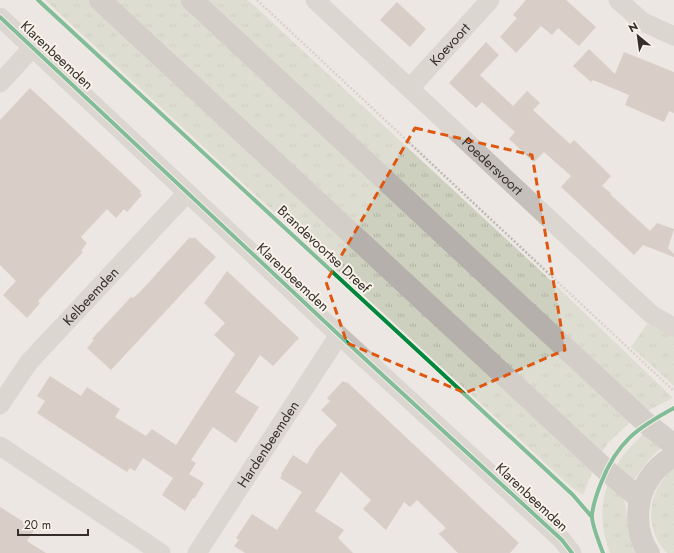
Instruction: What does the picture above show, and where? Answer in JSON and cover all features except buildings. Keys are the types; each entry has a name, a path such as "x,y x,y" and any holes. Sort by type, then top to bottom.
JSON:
{"main road":[{"path":"100,0 606,470 640,499"},
{"path":"192,0 646,423 674,445"},
{"path":"649,553 645,548 638,524 640,499 648,479 663,462 674,456"}],"street":[{"name":"Poedersvoort","path":"315,0 652,315 674,327"},
{"name":"Koevoort","path":"410,88 490,0"},
{"path":"618,0 643,22 674,36"},
{"name":"Klarenbeemden","path":"0,17 187,193 562,540 572,553"},
{"path":"0,83 33,47"},
{"name":"Kelbeemden","path":"0,405 29,362 187,193"},
{"name":"Hardenbeemden","path":"197,553 339,334"},
{"path":"0,446 162,553"}],"path":[{"path":"257,0 674,391"}],"highlighted area":[{"path":"415,128 532,155 565,350 465,393 347,343 326,282"}],"green space":[{"path":"45,0 93,0 594,468 583,495 570,486"},
{"path":"110,0 184,0 632,420 608,443 600,455"},
{"path":"201,0 248,0 544,274 673,398 645,412"},
{"path":"647,324 674,336 674,386 631,347"},
{"path":"646,431 663,447 646,463 633,482 615,468 623,455"},
{"path":"674,469 674,553 667,553 659,543 654,533 651,510 658,487 665,477"},
{"path":"609,481 621,495 625,503 629,535 636,553 610,553 602,517 604,499"}],"cycle path":[{"name":"Brandevoortse Dreef","path":"38,0 573,495 591,516"},
{"path":"0,17 339,335 562,540 572,553"},
{"path":"603,553 594,528 592,515 593,507 607,469 621,447 630,438 649,422 674,408"}]}
